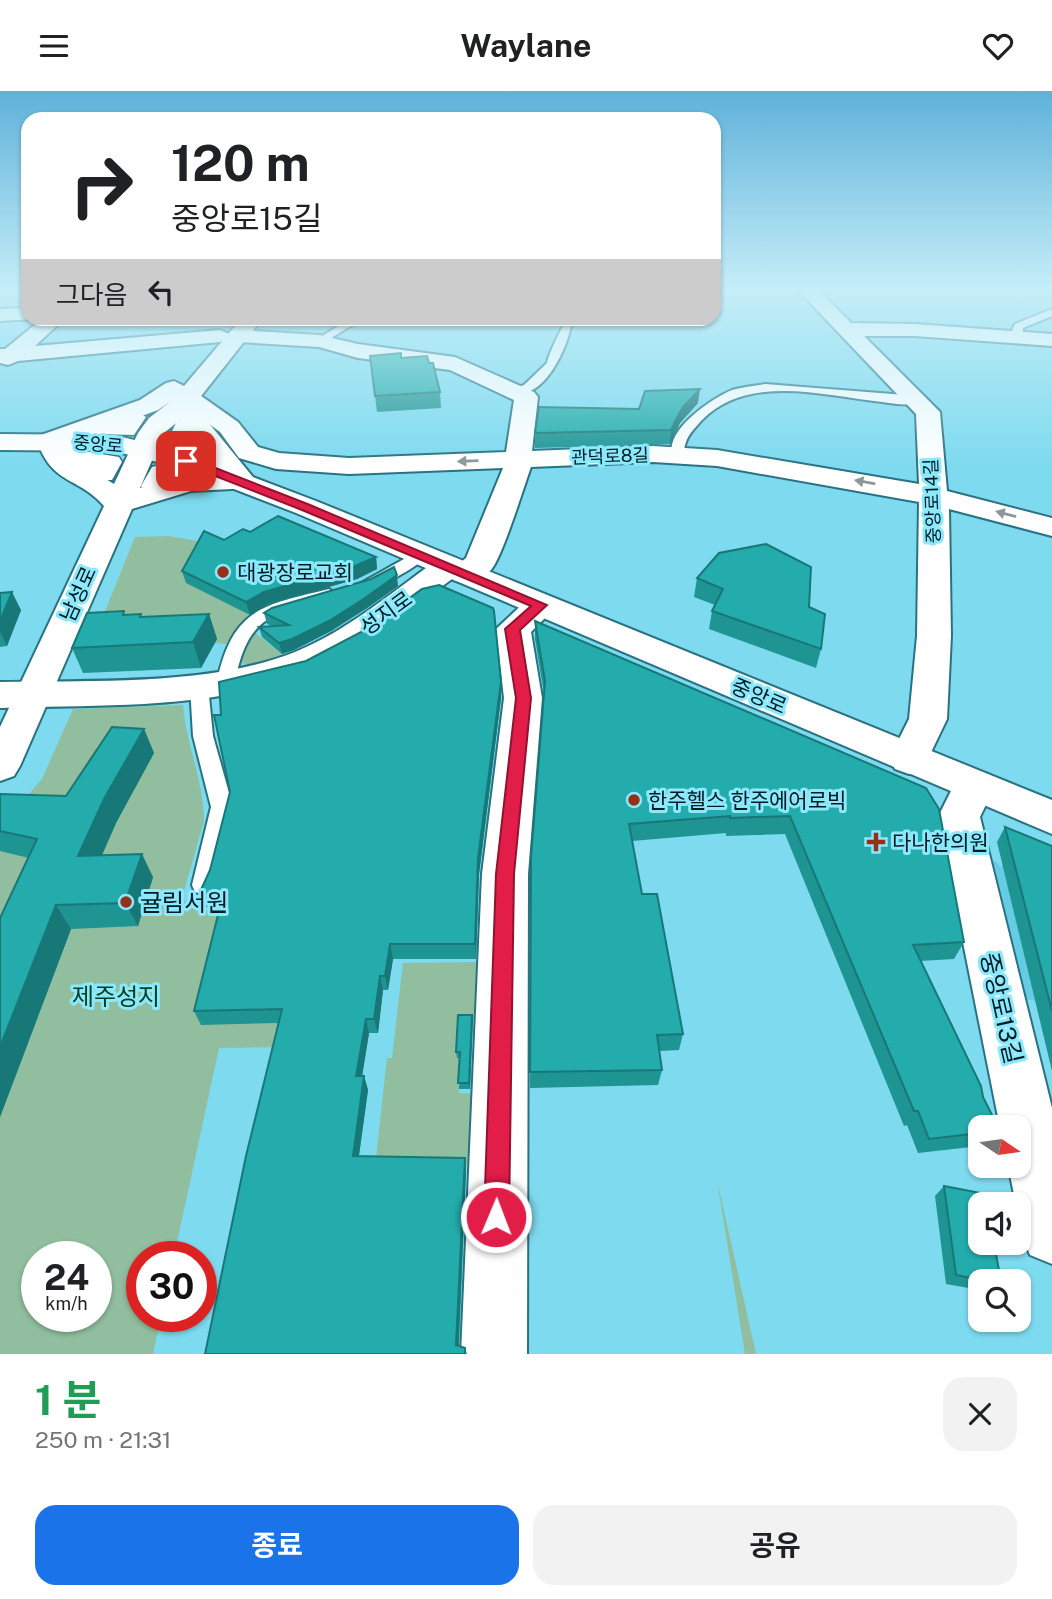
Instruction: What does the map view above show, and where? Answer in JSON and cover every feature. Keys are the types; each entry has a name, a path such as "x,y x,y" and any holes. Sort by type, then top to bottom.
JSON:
{"street":[{"path":"0,381 4,356 69,348"},
{"name":"남성로","path":"0,766 17,694 118,504 145,444 185,401 222,348"},
{"path":"346,348 455,364 519,391 528,400 520,459 480,563 445,565"},
{"name":"중앙로14길","path":"864,348 928,412 934,507 934,636 928,719 909,759"},
{"path":"185,401 201,433 243,482 189,483 118,504 101,487 80,479 63,466 54,454 50,441 149,405 185,401"},
{"name":"관덕로8길","path":"185,401 229,426 239,436 248,452 276,461 375,465 678,454 838,477 932,494 1052,527"},
{"name":"중앙로","path":"0,442 145,444 445,565 1052,818"},
{"name":"성지로","path":"17,694 213,684 269,673 337,646 370,626 445,565"},
{"path":"494,1354 505,874 523,698 513,629 540,605"},
{"name":"중앙로13길","path":"974,786 959,817 1052,1233"}],"lane":[{"path":"519,391 528,388 553,364 553,357 559,348"},
{"path":"678,454 681,437 701,409 735,393 792,387 895,400 918,400"},
{"path":"203,885 222,807 203,736 213,684 242,634 262,613 291,602 354,587 396,571 445,565"}],"shaded area":[{"path":"1015,860 1036,1001 1026,999 1000,889 993,888 986,865 995,861 1001,867"}],"green space":[{"path":"169,536 208,543 252,609 227,644 97,631 135,537"},
{"path":"253,631 284,656 254,664 238,661"},
{"name":"제주성지","path":"183,705 201,792 204,821 182,898 190,907 283,920 280,1047 219,1048 177,1241 126,1241 126,1332 158,1332 153,1354 0,1354 0,827 42,779 73,709"},
{"path":"482,962 479,1021 459,1021 459,1093 477,1094 474,1166 375,1167 387,1058 392,1058 403,963"},
{"path":"717,1180 756,1354 745,1354"}],"building":[{"path":"401,353 401,358 427,356 429,363 433,363 440,392 375,396 370,356"},
{"path":"700,389 682,408 671,430 535,433 539,407 639,409 645,391"},
{"path":"278,516 376,557 355,566 264,592 246,602 182,571 204,531 224,540 243,529 250,532"},
{"path":"766,544 811,567 809,607 825,614 821,649 712,611 723,589 697,578 719,553"},
{"path":"394,567 397,575 365,598 329,621 292,639 279,643 259,627 289,625 264,613 272,608 371,579"},
{"path":"439,585 493,608 494,611 501,682 478,858 475,944 390,944 385,976 380,976 374,1019 366,1019 356,1076 364,1076 353,1156 465,1158 456,1345 465,1348 465,1354 205,1354 210,1332 217,1332 217,1296 246,1156 282,1009 194,1011 223,895 200,892 210,870 230,792 214,715 221,715 219,682 306,661 365,630 422,589"},
{"path":"12,592 0,621 0,593"},
{"path":"124,611 123,615 141,614 140,617 209,614 193,642 72,648 87,613"},
{"path":"535,621 926,788 939,809 964,942 913,945 981,1086 992,1115 968,1115 968,1134 929,1139 918,1111 914,1111 790,816 730,816 629,824 642,894 657,894 683,1034 657,1035 662,1070 530,1072 531,857 545,681"},
{"path":"112,727 144,729 104,799 78,856 142,854 125,903 56,905 0,1047 0,918 37,839 0,831 0,794 66,796"},
{"path":"1005,827 1052,846 1052,1011"},
{"path":"458,1015 472,1015 469,1083 458,1083"},
{"path":"944,1186 976,1192 968,1192 968,1255 996,1255 999,1269 968,1269 968,1277 956,1275"}],"place":[{"name":"대광장로교회","path":"223,572"},
{"name":"한주헬스 한주에어로빅","path":"634,800"},
{"name":"다나한의원","path":"876,842"},
{"name":"귤림서원","path":"126,902"}],"route":[{"path":"186,461 306,507 540,605 513,629 523,698 507,834 496,1217"}]}
